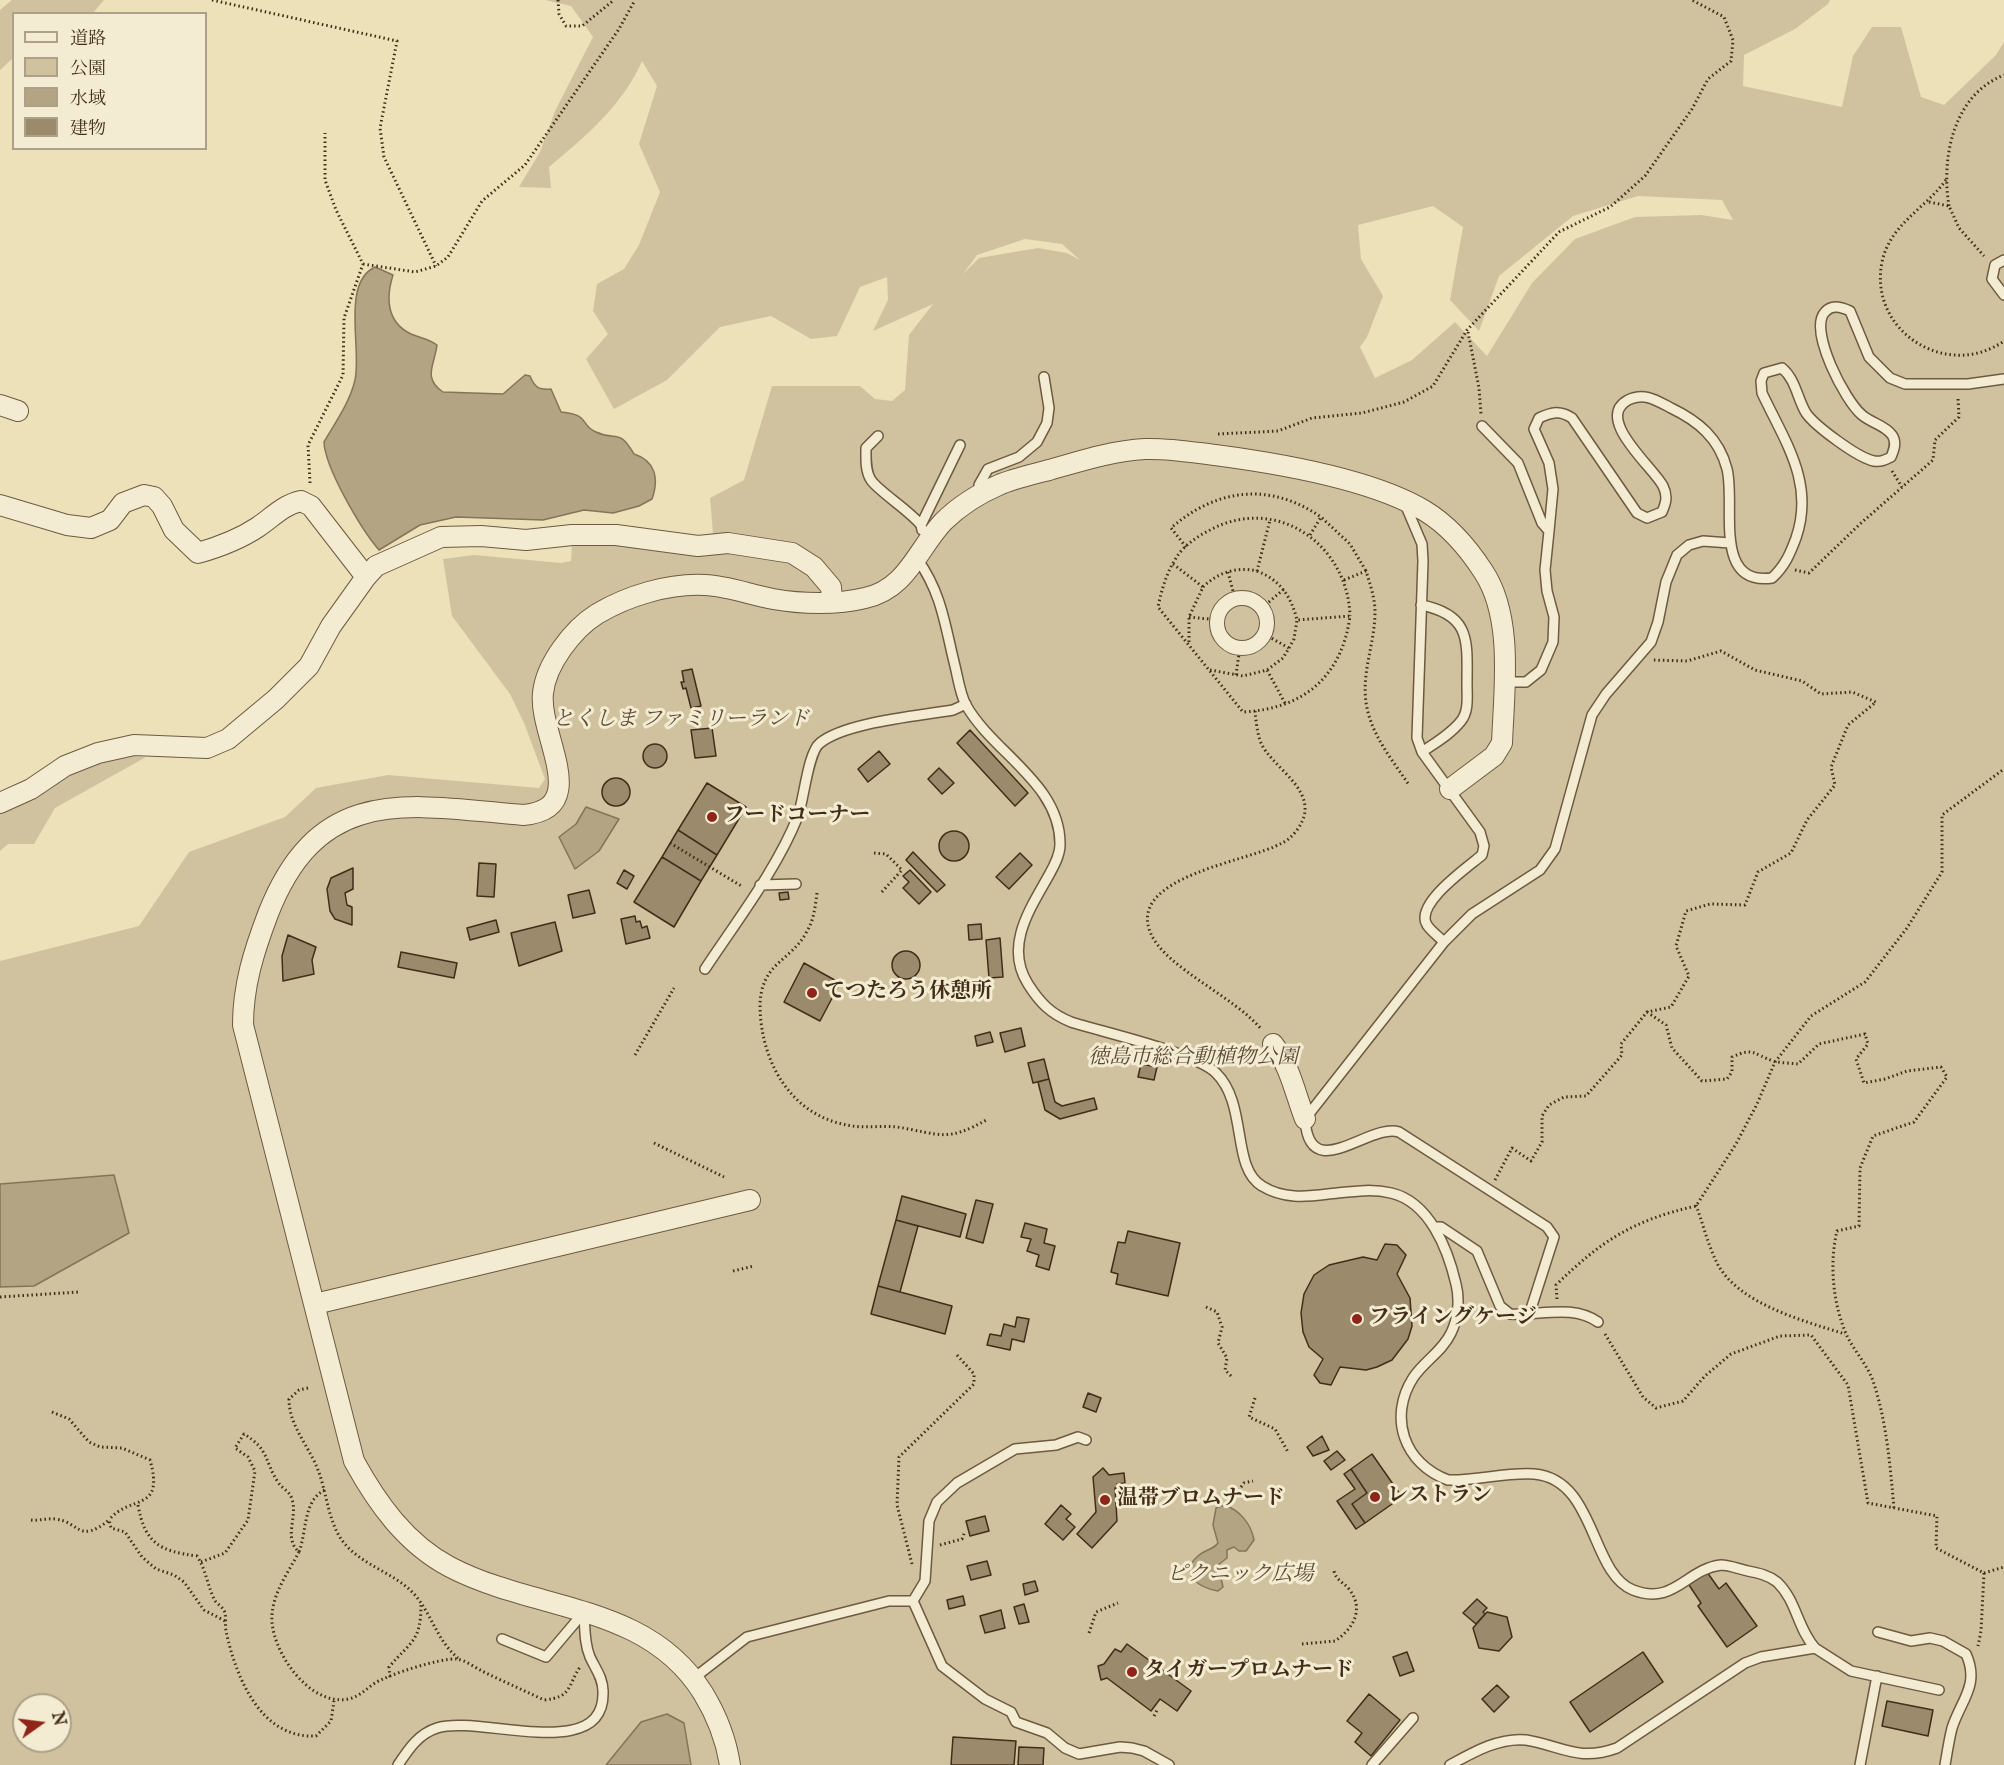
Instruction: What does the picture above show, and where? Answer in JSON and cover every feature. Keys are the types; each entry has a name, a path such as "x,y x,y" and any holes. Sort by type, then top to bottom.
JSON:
{"street":[{"path":"730,1765 727,1745 714,1710 694,1678 667,1650 638,1632 584,1612 491,1585 448,1566 402,1532 371,1492 354,1461 243,1025 243,1005 249,971 278,888 293,863 311,843 332,826 359,814 385,807 411,805 523,815 537,814 548,809 556,801 560,782 542,712 543,690 551,668 578,630 614,604 657,591 705,585 775,599 832,601 864,598 887,590 905,576 951,515 979,494 1004,482 1114,452 1169,449 1295,468 1387,494 1424,511 1452,531 1485,573 1499,610 1505,649 1502,743 1494,756 1450,789"},
{"path":"0,505 68,525 91,528 110,520 123,503 132,497 144,495 154,497 162,506 174,530 198,553 219,547 257,528 288,503 301,501 311,506 366,577"},
{"path":"0,803 31,789 65,766 98,753 134,745 184,749 207,748 228,739 276,699 309,666 331,626 376,566 441,537 481,536 526,540 572,535 616,536 698,546 728,543 792,553 814,567 831,587 832,601"},
{"path":"1247,598 1262,608 1267,619 1264,634 1255,644 1240,647 1227,642 1220,635 1218,620 1222,608 1235,599 1247,598"},
{"path":"1273,1044 1282,1056 1292,1079 1305,1119"},
{"path":"315,1304 750,1200"}],"lane":[{"path":"2004,260 1995,265 1992,279 2004,296"},
{"path":"1504,682 1526,682 1541,670 1553,642 1554,617 1547,591 1545,570 1553,489 1550,472 1534,429 1539,418 1552,412 1563,412 1572,418 1637,513 1647,518 1662,512 1667,501 1664,487 1620,429 1617,416 1623,404 1635,397 1647,396 1704,427 1716,444 1727,468 1731,493 1730,543 1741,570 1750,577 1772,578 1783,568 1800,526 1804,506 1802,485 1796,463 1762,393 1761,381 1764,373 1782,368 1791,375 1808,415 1820,428 1870,460 1884,460 1891,457 1895,449 1894,437 1885,428 1862,415 1834,378 1820,323 1822,314 1829,308 1838,306 1850,311 1869,357 1890,378 1905,384 1958,384 2004,380"},
{"path":"979,494 979,485 988,469 1019,457 1037,442 1047,423 1049,408 1044,376"},
{"path":"1482,426 1518,463 1542,523 1549,531"},
{"path":"878,436 866,448 866,466 872,481 909,510 921,525"},
{"path":"960,445 921,525 922,552 939,596 966,704 1049,801 1058,824 1060,847 1055,865 1024,920 1018,938 1020,959 1026,980 1039,1001 1053,1014 1071,1022 1195,1060 1215,1071 1227,1087 1236,1106 1243,1157 1249,1172 1260,1185 1278,1194 1298,1197 1370,1190 1393,1193 1422,1211 1434,1227 1457,1286 1458,1310 1452,1332 1443,1346 1415,1376 1405,1392 1401,1410 1401,1429 1408,1449 1422,1465 1435,1475 1448,1480 1535,1474 1564,1486 1585,1515 1610,1566 1620,1581 1631,1590 1647,1594 1662,1594 1675,1589 1698,1572 1724,1565 1768,1576 1778,1583 1797,1609 1803,1635 1815,1648 1851,1671 1939,1690"},
{"path":"1404,501 1422,544 1417,738 1422,752 1480,832 1484,846 1482,855 1428,904 1424,917 1427,926 1444,942"},
{"path":"1529,1315 1554,1238 1547,1227 1400,1132 1390,1129 1337,1151 1322,1150 1311,1143 1306,1131 1305,1119 1444,942 1472,914 1540,870 1555,849 1592,715 1651,642 1658,622 1666,582 1677,555 1689,545 1703,541 1730,543"},
{"path":"1421,605 1449,613 1459,625 1467,642 1466,708 1462,720 1422,752"},
{"path":"705,969 758,889 794,827 803,803 813,751 819,743 866,725 953,710 966,704"},
{"path":"758,889 796,884"},
{"path":"1434,1227 1442,1227 1477,1251 1500,1306 1510,1314 1585,1313 1598,1322"},
{"path":"694,1678 747,1636 916,1596 925,1581 928,1521 938,1502 957,1484 1016,1449 1056,1445 1078,1437 1086,1440"},
{"path":"916,1596 942,1666 985,1699 1011,1712 1016,1722 1047,1733 1065,1748 1079,1754 1120,1747 1132,1748 1144,1751 1168,1765"},
{"path":"502,1639 546,1657 584,1612"},
{"path":"398,1765 412,1743 436,1728 461,1724 569,1734 591,1725 600,1712 603,1691 598,1671 590,1658 586,1644 584,1612"},
{"path":"1878,1632 1911,1641 1930,1638 1956,1646 1966,1654 1972,1671 1970,1690 1952,1729 1945,1765"},
{"path":"1450,1765 1485,1747 1525,1740 1580,1755 1606,1752 1617,1748 1745,1663 1761,1657 1815,1648"},
{"path":"1860,1765 1877,1676"},
{"path":"1372,1765 1413,1718"}],"path":[{"path":"212,0 397,41 380,128 384,157 436,266"},
{"path":"558,0 559,14 566,26 582,26 614,0"},
{"path":"363,264 415,272 436,266 448,257 482,201 525,165 619,29 635,0"},
{"path":"1209,435 1278,431 1311,417 1362,413 1404,402 1433,386 1467,330 1559,232 1610,207 1645,176 1692,109 1708,79 1731,61 1733,40 1724,17 1692,0"},
{"path":"1995,265 1976,250 1959,228 1949,206 1946,180 1948,146 1958,119 1977,95 2004,75"},
{"path":"311,506 309,445 343,375 344,318 363,264 336,210 326,180 325,133"},
{"path":"1946,180 1927,203 1911,213 1898,228 1882,262 1881,287 1895,324 1929,350 1948,356 1970,356 1993,349 2004,341"},
{"path":"1927,203 1949,206"},
{"path":"1467,330 1479,388 1482,426"},
{"path":"1783,568 1809,573 1933,460 1935,440 1959,417 1958,384"},
{"path":"1884,460 1902,487"},
{"path":"1186,547 1171,528 1193,509 1229,497 1259,495 1282,497 1300,503 1321,517 1350,544 1366,571 1375,610 1365,674 1367,709 1385,749 1410,785"},
{"path":"1310,535 1321,517"},
{"path":"1245,518 1270,520 1295,527 1310,535 1327,552 1344,580 1350,616 1340,654 1317,686 1286,705 1243,712 1158,607 1162,589 1173,564 1186,547 1221,524 1245,518"},
{"path":"1257,571 1270,520"},
{"path":"1173,564 1203,587"},
{"path":"1190,645 1189,617 1203,587 1210,580 1239,569 1257,571 1273,579 1284,589 1297,620 1294,639 1283,658 1267,670 1236,675 1209,669"},
{"path":"1344,580 1366,571"},
{"path":"1228,572 1235,599"},
{"path":"1262,608 1284,589"},
{"path":"1297,620 1350,616"},
{"path":"1189,617 1218,620"},
{"path":"1264,634 1289,648"},
{"path":"1236,675 1240,647"},
{"path":"1490,1189 1512,1148 1531,1161 1542,1142 1542,1116 1549,1105 1564,1097 1586,1096 1622,1055 1621,1044 1647,1012 1671,1006 1689,976 1676,946 1686,911 1710,904 1745,905 1758,872 1791,854 1807,820 1835,785 1831,767 1848,725 1876,702 1852,692 1821,694 1802,681 1755,670 1721,651 1687,661 1636,660"},
{"path":"1267,670 1286,705"},
{"path":"1255,711 1261,743 1301,795 1305,811 1298,830 1282,843 1234,859 1159,893 1148,905 1147,920 1151,934 1159,948 1208,987 1241,1007 1273,1044"},
{"path":"1558,1312 1556,1285 1586,1256 1620,1233 1657,1215 1696,1205 1758,1104 1775,1062 1811,1017 1865,982 1900,937 1942,872 1942,815 2004,769"},
{"path":"670,843 758,889"},
{"path":"874,853 885,854 902,870 880,894"},
{"path":"817,893 815,915 805,935 774,964 764,984 760,1006 772,1063 781,1082 796,1102 818,1117 846,1125 895,1127 940,1136 954,1135 988,1119"},
{"path":"635,1055 674,988"},
{"path":"1647,1012 1665,1025 1672,1048 1702,1081 1727,1079 1731,1072 1732,1056 1741,1052 1753,1050 1775,1062 1798,1064 1819,1044 1865,1034 1868,1044 1856,1059 1864,1083 1907,1071 1941,1067 1947,1077 1914,1122 1873,1136 1860,1168 1859,1226 1837,1231 1831,1255 1836,1299 1846,1334 1874,1382 1887,1441 1894,1508"},
{"path":"654,1143 724,1176"},
{"path":"1696,1205 1717,1264 1740,1288 1782,1314 1846,1334"},
{"path":"733,1271 754,1266"},
{"path":"0,1297 79,1292"},
{"path":"1206,1307 1217,1312 1222,1327 1218,1343 1227,1358 1225,1370 1232,1377"},
{"path":"1598,1322 1643,1397 1656,1408 1683,1401 1705,1376 1731,1354 1780,1336 1811,1335 1848,1385 1868,1503 1937,1516 1936,1548 1984,1573 2004,1567"},
{"path":"916,1596 897,1505 899,1457 974,1384 974,1374 957,1355"},
{"path":"308,1388 299,1390 289,1399 289,1410 297,1432 318,1468 335,1525 344,1543 360,1557 406,1586 422,1603 440,1638 459,1659 544,1700 559,1698 570,1689 582,1664 590,1658"},
{"path":"1255,1398 1249,1417 1275,1429 1288,1452"},
{"path":"31,1520 55,1519 75,1530 88,1531 100,1527 116,1512 147,1498 153,1485 150,1460 122,1448 112,1449 89,1442 69,1419 52,1412"},
{"path":"201,1562 225,1553 248,1520 255,1471 248,1457 235,1448 244,1434 262,1449 279,1485 288,1491 292,1498 295,1510 291,1535 295,1548 299,1552"},
{"path":"1233,1498 1244,1483 1253,1481"},
{"path":"325,1490 313,1497 309,1505 306,1533 299,1552 278,1591 272,1614 274,1634 287,1665 320,1695 334,1700 357,1696 377,1682 432,1662 459,1659"},
{"path":"138,1504 148,1534 158,1544 171,1553 197,1556 201,1562 208,1576 214,1601 225,1613 235,1659 261,1714 287,1734 316,1736 331,1721 334,1700"},
{"path":"109,1520 111,1528 125,1532 142,1557 156,1569 184,1582 204,1610 225,1621"},
{"path":"925,1550 962,1539 965,1531"},
{"path":"1302,1644 1335,1641 1355,1620 1357,1605 1353,1594 1338,1580 1334,1571"},
{"path":"1972,1671 1981,1631 1984,1573"},
{"path":"390,1677 389,1666 416,1639 421,1620 422,1603"},
{"path":"1089,1633 1096,1612 1118,1603"},
{"path":"1154,1716 1157,1710"}],"green space":[{"path":"12,0 104,0 94,12 12,12 12,59 0,70 0,10"},
{"name":"徳島市総合動植物公園","path":"545,0 1830,0 1828,4 1795,29 1744,55 1743,86 1842,107 1853,56 1872,27 1901,27 1921,97 1944,105 1996,55 2004,42 2004,1765 0,1765 0,961 139,926 189,852 285,817 316,788 388,775 539,788 545,779 524,723 510,694 452,616 443,559 474,555 561,563 571,561 573,529 690,539 713,533 710,498 744,480 772,386 860,386 875,399 892,401 905,390 909,335 933,304 873,331 888,300 887,277 860,287 837,336 811,339 771,316 720,327 667,380 614,409 586,359 608,334 593,311 597,284 624,269 639,245 660,192 639,144 657,86 642,61 625,92 614,106 589,132 549,167 551,188 519,187 540,152 555,111 593,37 571,6","holes":["1638,196 1722,200 1733,220 1701,215 1635,217 1575,239 1532,283 1487,356 1455,322 1412,360 1375,378 1360,347 1367,337 1383,296 1361,259 1358,225 1433,206 1463,227 1450,300 1479,331 1499,276 1573,216","1025,239 1062,244 1080,260 1067,253 1038,248 979,258 963,274 977,255"]},
{"path":"109,754 146,757 55,808 34,844 8,844 0,851 0,813 72,769"}],"water":[{"path":"375,267 393,275 389,300 392,316 397,323 411,334 437,345 431,376 437,387 443,392 503,394 525,375 530,376 538,387 551,389 561,412 577,415 596,432 620,438 634,454 647,461 655,478 652,499 639,506 613,513 584,510 543,520 456,517 420,525 379,550 345,498 330,467 324,442 353,388 356,367 356,302 359,287 365,275"},
{"path":"586,807 619,819 599,851 575,869 559,837 576,824"},
{"path":"114,1175 129,1233 34,1286 0,1287 0,1184"},
{"path":"1224,1505 1235,1510 1244,1518 1254,1540 1246,1551 1239,1551 1234,1547 1227,1550 1227,1558 1218,1565 1223,1587 1218,1591 1198,1583 1190,1574 1190,1569 1198,1556 1218,1543 1213,1525 1216,1508"},
{"path":"667,1714 684,1723 691,1765 606,1765 641,1722"}],"building":[{"path":"692,669 701,706 691,708 686,688 683,689 681,682 684,682 682,671"},
{"path":"712,728 716,756 695,758 691,730"},
{"path":"970,730 1028,793 1015,806 957,743"},
{"path":"655,744 663,748 667,756 663,764 655,768 647,764 643,756 647,748"},
{"path":"879,751 890,764 868,782 858,769"},
{"path":"939,768 954,783 942,794 928,779"},
{"path":"616,778 626,782 630,792 626,802 616,806 606,802 602,792 606,782"},
{"path":"707,783 746,807 717,855 678,830"},
{"path":"678,830 717,855 701,881 662,857"},
{"path":"954,831 960,832 968,840 968,852 960,860 954,861 948,860 940,852 939,846 940,840 948,832"},
{"path":"913,852 945,885 937,892 906,860"},
{"path":"1020,853 1032,865 1009,889 996,877"},
{"path":"662,857 701,881 674,927 634,902"},
{"path":"479,863 496,864 494,897 477,896"},
{"path":"353,868 353,889 345,893 347,905 352,907 352,925 335,919 330,911 327,889 331,878"},
{"path":"624,870 634,876 627,889 617,883"},
{"path":"910,870 931,892 919,904 903,888 909,882 903,876"},
{"path":"589,890 595,913 573,918 568,895"},
{"path":"788,892 789,899 780,900 779,893"},
{"path":"635,916 636,922 640,921 642,928 647,926 650,938 626,944 621,919"},
{"path":"496,920 499,932 470,940 467,928"},
{"path":"555,922 562,951 519,966 511,933"},
{"path":"981,924 982,939 969,940 968,925"},
{"path":"288,935 316,947 312,960 314,974 283,981 282,956"},
{"path":"1000,938 1003,977 989,978 986,940"},
{"path":"906,951 916,955 920,965 916,975 906,979 896,975 892,965 896,955"},
{"path":"401,952 457,963 454,978 398,967"},
{"name":"てつたろう休憩所","path":"804,963 840,983 820,1021 784,1002"},
{"path":"1021,1028 1025,1046 1005,1052 1000,1033"},
{"path":"990,1032 993,1042 977,1046 975,1036"},
{"path":"1044,1059 1049,1079 1033,1083 1028,1063"},
{"path":"1141,1064 1157,1067 1154,1080 1138,1077"},
{"path":"1049,1079 1055,1102 1062,1106 1094,1098 1097,1109 1060,1119 1045,1110 1038,1082"},
{"path":"902,1196 966,1214 960,1237 896,1220"},
{"path":"976,1200 993,1204 983,1243 966,1238"},
{"path":"896,1220 918,1226 900,1292 878,1286"},
{"path":"1025,1223 1047,1229 1044,1243 1055,1246 1049,1270 1036,1266 1039,1255 1027,1251 1031,1239 1021,1237"},
{"path":"1128,1231 1180,1243 1168,1296 1116,1284 1118,1274 1111,1272 1118,1242 1125,1243"},
{"name":"フライングケージ","path":"1385,1244 1397,1245 1406,1255 1397,1274 1410,1298 1412,1326 1408,1339 1392,1360 1366,1370 1340,1367 1331,1385 1320,1383 1314,1375 1323,1359 1309,1347 1303,1332 1301,1313 1304,1294 1314,1275 1329,1265 1363,1257 1377,1260"},
{"path":"878,1286 952,1306 945,1334 871,1314"},
{"path":"1017,1317 1029,1319 1024,1342 1012,1339 1010,1350 987,1345 990,1334 1001,1336 1004,1324 1015,1327"},
{"path":"1088,1393 1101,1398 1096,1412 1083,1407"},
{"path":"1322,1436 1329,1450 1313,1456 1307,1447"},
{"path":"1337,1451 1345,1460 1331,1470 1324,1461"},
{"path":"1372,1454 1402,1497 1365,1523 1352,1504 1367,1493 1351,1469"},
{"name":"温帯ブロムナード","path":"1103,1468 1109,1475 1124,1473 1125,1483 1117,1484 1118,1488 1115,1488 1117,1521 1092,1548 1077,1534 1096,1512 1093,1477"},
{"path":"1351,1469 1367,1493 1352,1504 1365,1523 1356,1529 1337,1501 1355,1489 1344,1474"},
{"path":"1061,1505 1071,1514 1066,1519 1075,1527 1063,1540 1045,1524"},
{"path":"985,1516 989,1531 970,1536 966,1521"},
{"path":"987,1561 991,1575 971,1580 967,1566"},
{"path":"1707,1572 1719,1589 1726,1583 1757,1626 1727,1647 1698,1606 1701,1603 1689,1585"},
{"path":"1035,1581 1038,1591 1025,1595 1023,1584"},
{"path":"963,1596 965,1605 949,1609 947,1600"},
{"path":"1477,1599 1487,1608 1476,1624 1463,1613"},
{"path":"1024,1604 1029,1622 1019,1624 1014,1607"},
{"path":"1001,1610 1005,1628 985,1633 980,1616"},
{"path":"1487,1612 1507,1617 1512,1637 1499,1651 1479,1648 1473,1628"},
{"name":"タイガープロムナード","path":"1127,1644 1191,1691 1177,1711 1160,1699 1151,1711 1107,1678 1101,1680 1098,1666 1104,1664 1115,1649 1121,1652"},
{"path":"1407,1652 1414,1671 1400,1676 1393,1657"},
{"path":"1643,1652 1663,1682 1590,1732 1570,1702"},
{"path":"1497,1685 1509,1697 1494,1712 1482,1699"},
{"path":"1369,1694 1400,1720 1371,1756 1355,1742 1362,1733 1347,1721"},
{"path":"1887,1701 1933,1710 1928,1736 1882,1726"},
{"path":"953,1737 1016,1741 1014,1765 951,1765"},
{"path":"1019,1747 1044,1748 1043,1765 1018,1765"}],"place":[{"name":"フードコーナー","path":"712,817"},
{"name":"てつたろう休憩所","path":"812,993"},
{"name":"フライングケージ","path":"1357,1319"},
{"name":"レストラン","path":"1375,1497"},
{"name":"温帯ブロムナード","path":"1105,1500"},
{"name":"タイガープロムナード","path":"1132,1672"}],"park label":[{"name":"とくしま ファミリーランド","path":"681,721"},
{"name":"ピクニック広場","path":"1240,1576"}]}
